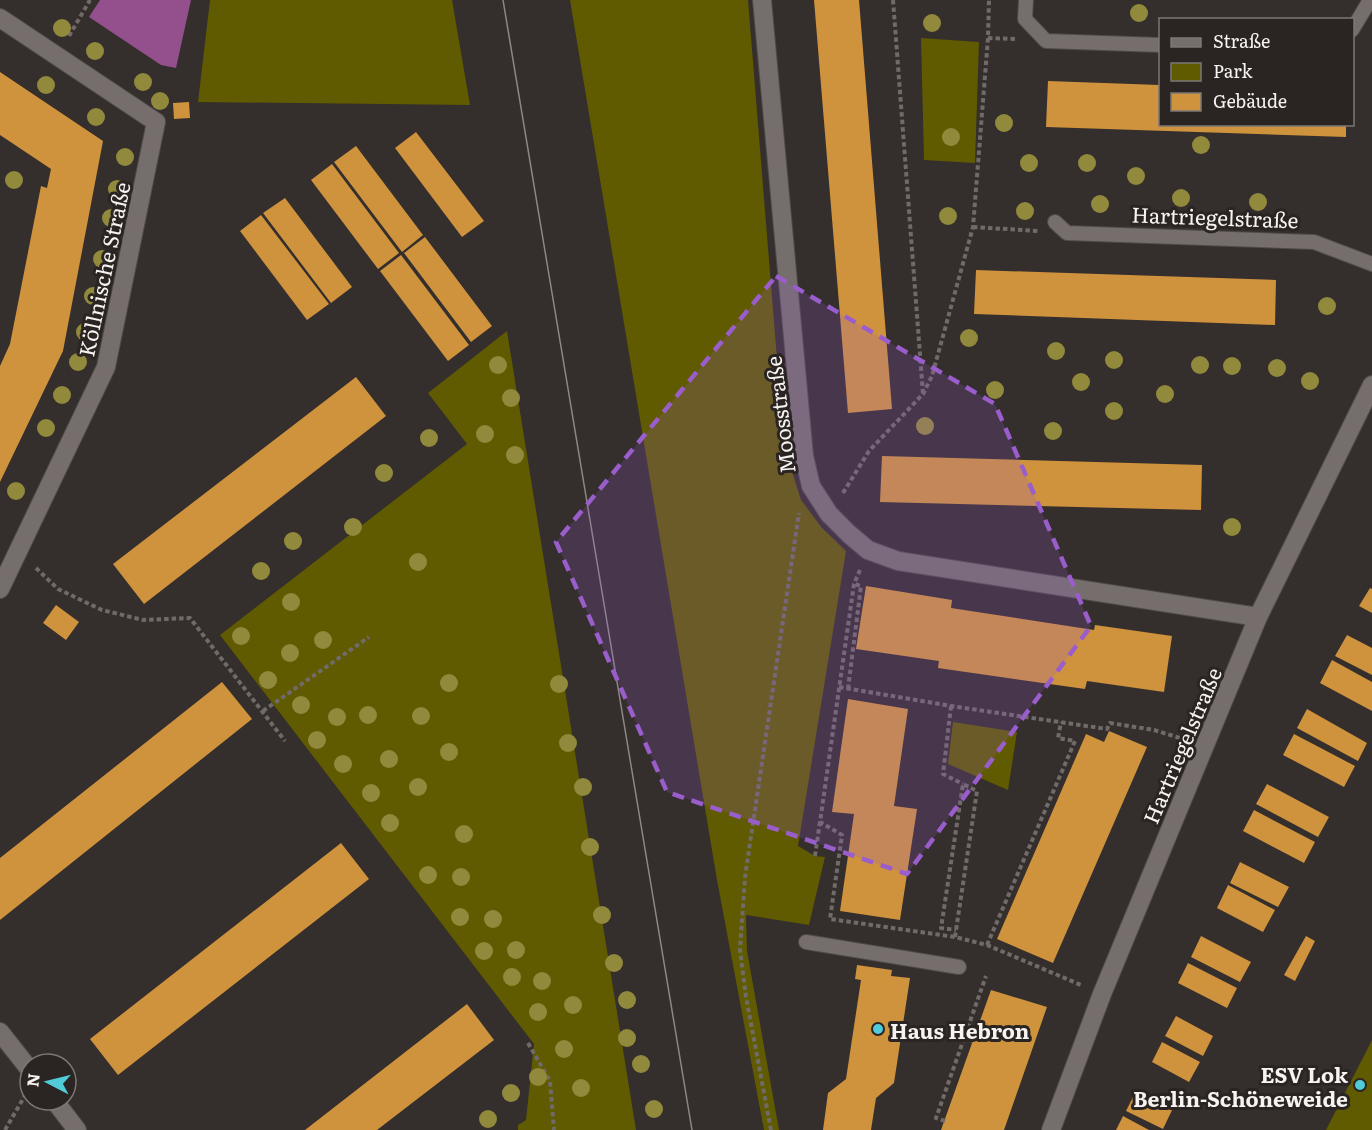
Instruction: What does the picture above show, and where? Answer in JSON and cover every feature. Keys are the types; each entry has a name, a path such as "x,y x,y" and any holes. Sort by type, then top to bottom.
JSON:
{"street":[{"name":"Moosstraße","path":"762,0 804,456 811,486 829,513 868,550 898,561 1258,617"},
{"name":"Köllnische Straße","path":"0,18 156,122 106,368 0,590"},
{"name":"Hartriegelstraße","path":"1051,1130 1102,994 1258,617 1372,386"},
{"path":"0,1032 18,1055"},
{"path":"63,1112 77,1130"}],"lane":[{"path":"1026,0 1025,19 1047,41 1159,45"},
{"path":"1354,28 1370,0"},
{"path":"1055,222 1067,233"},
{"name":"Hartriegelstraße","path":"1067,233 1314,242 1372,264"},
{"path":"806,942 959,967"}],"path":[{"path":"58,56 90,0"},
{"path":"893,0 923,394"},
{"path":"829,513 869,451 923,394 932,376 972,227 988,38 989,0"},
{"path":"972,227 1067,233"},
{"path":"771,1130 746,997 740,950 746,877 799,512"},
{"path":"19,550 58,589 102,610 143,620 190,618 285,741"},
{"path":"815,856 854,584 868,550"},
{"path":"848,689 861,586 854,584"},
{"path":"263,711 369,637"},
{"path":"839,687 1107,729 1110,723 1173,735"},
{"path":"951,706 943,774 977,791 955,937"},
{"path":"987,945 1074,741 1058,738 1061,722"},
{"path":"956,930 941,928 963,783"},
{"path":"820,822 842,835 830,919 955,937 987,945 1102,994"},
{"path":"945,1121 936,1118 986,976"},
{"path":"964,1038 973,1041"},
{"path":"528,1043 550,1081 554,1130"},
{"path":"5,1130 18,1106"}],"highlighted area":[{"path":"776,276 995,404 1091,626 907,874 667,792 556,542"}],"green space":[{"path":"210,0 452,0 470,105 198,102"},
{"path":"570,0 748,0 784,446 801,500 822,528 846,551 798,846 815,856 825,857 809,925 746,915 747,951 779,1130 764,1130 717,880"},
{"path":"921,38 979,42 975,163 924,160"},
{"path":"507,331 636,1130 518,1130 518,1125 526,1120 534,1044 220,635 467,444 428,393"},
{"path":"953,722 1017,732 1008,790 948,764"},
{"name":"ESV Lok Berlin-Schöneweide","path":"1372,1040 1372,1130 1326,1130"}],"shaded area":[{"path":"100,0 191,0 176,68 161,65 89,17"}],"building":[{"path":"814,0 859,0 892,409 848,413"},
{"path":"0,72 103,141 63,351 0,482 0,366 10,344 41,186 47,188 51,169 0,135"},
{"path":"1048,81 1159,85 1159,126 1346,126 1346,137 1046,127"},
{"path":"189,102 190,118 174,119 173,103"},
{"path":"416,132 484,221 462,237 395,148"},
{"path":"356,146 423,235 402,252 334,162"},
{"path":"332,164 399,253 378,269 311,180"},
{"path":"285,198 352,287 331,303 263,213"},
{"path":"261,215 329,304 307,320 240,231"},
{"path":"425,237 492,326 471,342 404,253"},
{"path":"401,255 469,345 448,361 380,271"},
{"path":"976,270 1276,280 1275,325 974,314"},
{"path":"356,377 386,416 144,604 113,564"},
{"path":"882,456 1202,465 1201,510 880,502"},
{"path":"866,586 952,600 951,608 1094,630 1095,625 1172,636 1164,692 1087,681 1085,689 938,668 939,661 856,649"},
{"path":"1370,588 1372,589 1372,613 1359,606"},
{"path":"56,605 79,622 66,640 43,623"},
{"path":"1347,635 1372,648 1372,675 1335,656"},
{"path":"1332,660 1372,682 1372,711 1320,683"},
{"path":"222,682 252,719 0,920 0,858"},
{"path":"848,699 908,709 894,806 917,809 900,920 840,911 854,814 832,812"},
{"path":"1307,709 1367,743 1358,761 1297,728"},
{"path":"1109,731 1147,747 1053,963 997,939 1086,734 1104,742"},
{"path":"1294,734 1355,766 1344,787 1283,755"},
{"path":"1267,784 1329,817 1318,837 1256,804"},
{"path":"1254,810 1315,842 1304,863 1243,831"},
{"path":"341,843 369,879 118,1075 90,1039"},
{"path":"1240,862 1289,887 1278,907 1230,883"},
{"path":"1228,885 1275,910 1263,932 1217,908"},
{"path":"1201,936 1251,962 1240,982 1191,957"},
{"path":"1306,936 1315,941 1295,981 1284,975"},
{"path":"1188,963 1237,988 1227,1008 1178,983"},
{"name":"Haus Hebron","path":"857,965 892,970 891,976 910,978 894,1083 876,1098 871,1130 823,1130 828,1093 846,1079 861,980 855,979"},
{"path":"991,990 1047,1007 1004,1130 941,1130"},
{"path":"467,1004 494,1040 377,1130 305,1130"},
{"path":"1176,1016 1213,1036 1203,1056 1165,1036"},
{"path":"1162,1042 1200,1062 1189,1082 1152,1062"},
{"path":"1137,1089 1173,1108 1163,1129 1126,1111"},
{"path":"1123,1116 1149,1130 1116,1130"}],"tram line":[{"path":"503,0 692,1130"}],"place":[{"name":"Haus Hebron","path":"878,1029"},
{"name":"ESV Lok Berlin-Schöneweide","path":"1360,1085"}]}
